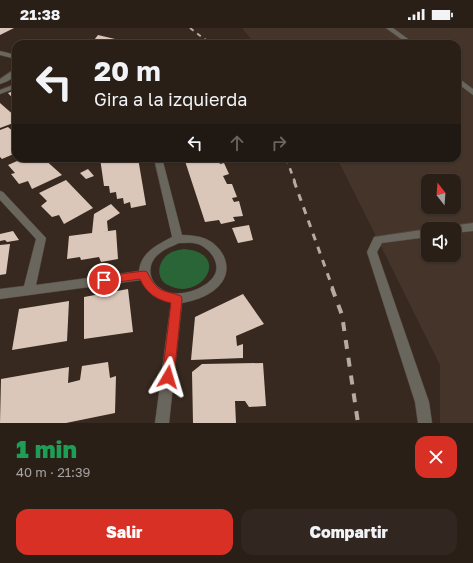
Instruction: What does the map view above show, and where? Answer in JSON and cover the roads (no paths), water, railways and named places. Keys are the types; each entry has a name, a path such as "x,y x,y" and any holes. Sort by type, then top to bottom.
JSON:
{"street":[{"path":"389,28 406,40"},
{"path":"0,53 12,57"},
{"path":"0,82 12,75"},
{"path":"461,82 473,93"},
{"path":"0,92 12,88"},
{"path":"159,162 178,239"},
{"path":"0,194 40,238 30,289"},
{"path":"461,228 473,226"},
{"path":"421,234 378,240 372,252 422,402 425,423"},
{"path":"178,239 193,239 205,242 215,249 221,261 222,271 218,281 206,292 192,298 177,299 164,297 156,293 148,285 144,275 145,264 152,251 164,244 178,239"},
{"path":"0,294 144,275"},
{"path":"162,423 177,299"}],"railway":[{"path":"190,28 206,40"},
{"path":"288,162 295,182"},
{"path":"294,181 333,289"},
{"path":"332,288 342,315 358,423"}]}
